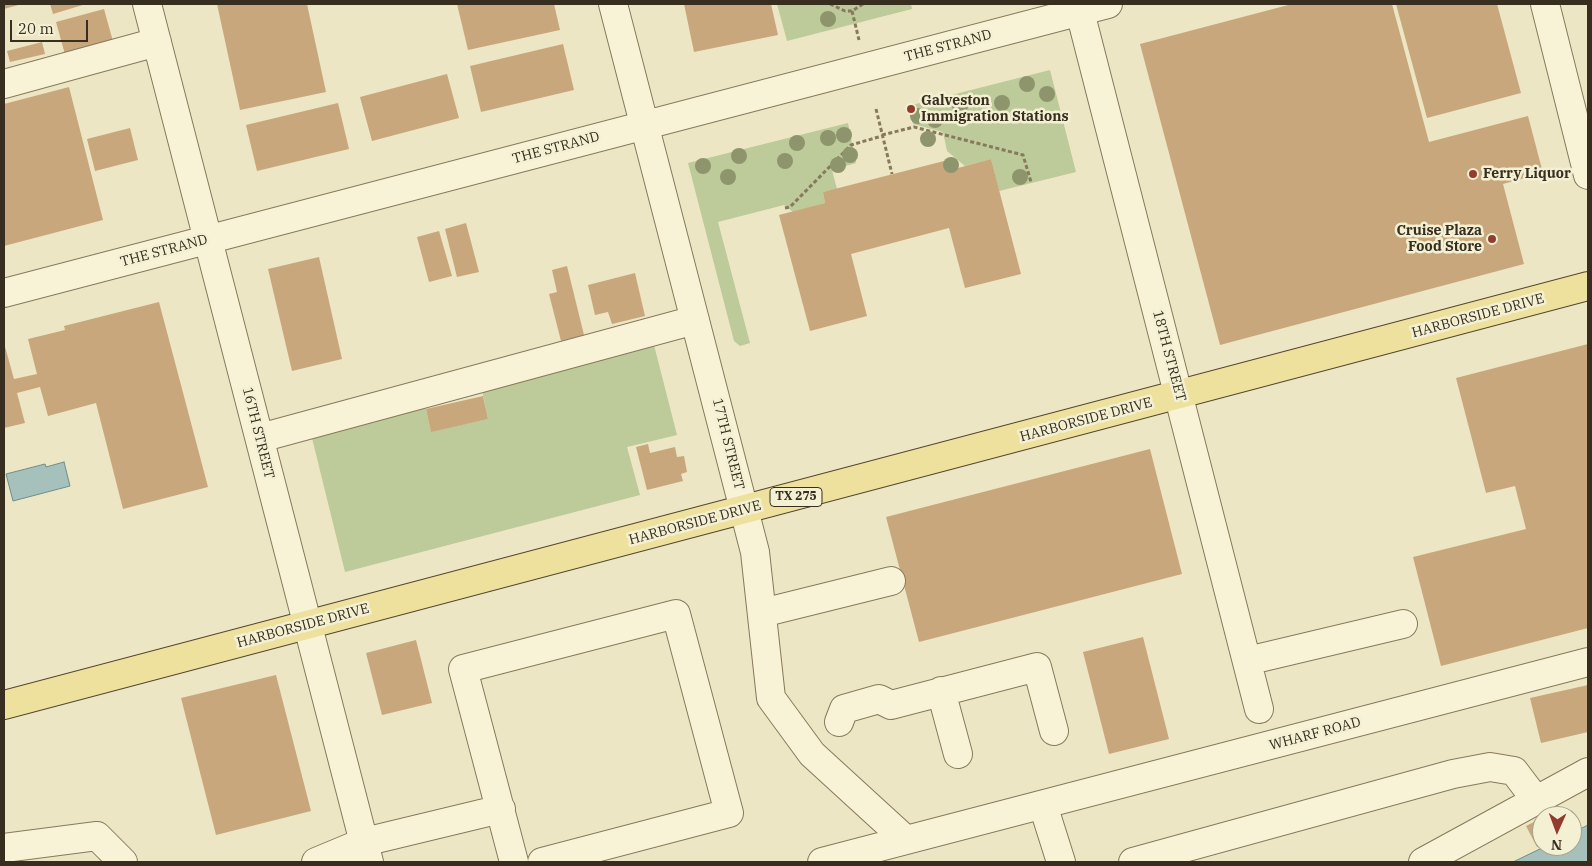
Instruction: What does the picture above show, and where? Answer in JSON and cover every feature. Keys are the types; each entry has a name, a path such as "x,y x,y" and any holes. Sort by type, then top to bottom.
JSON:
{"main road":[{"name":"HARBORSIDE DRIVE","path":"4,705 1180,396 1588,286"}],"street":[{"name":"16TH STREET","path":"147,4 366,852"},
{"name":"17TH STREET","path":"613,4 755,552 771,698 812,754 906,840"},
{"name":"THE STRAND","path":"4,293 645,125 1079,7 1108,4"},
{"path":"1545,4 1588,175"},
{"name":"18TH STREET","path":"1079,7 1259,709"},
{"path":"4,84 157,42"},
{"path":"260,438 695,320"},
{"path":"762,613 891,581"},
{"path":"514,862 463,669 676,614 729,814 542,862"},
{"path":"1247,661 1403,624"},
{"name":"WHARF ROAD","path":"822,862 1588,662"},
{"path":"798,736 839,722 844,709 879,700 891,705 1037,666 1054,731"},
{"path":"941,691 958,754"},
{"path":"1133,862 1453,774 1490,767 1514,771 1536,800"},
{"path":"1423,862 1588,772"},
{"path":"1043,805 1061,862"},
{"path":"316,862 366,852 501,809"},
{"path":"4,848 97,836 123,862"}],"path":[{"path":"830,4 845,11 852,11 863,4"},
{"path":"852,11 859,40"},
{"path":"876,109 892,174"},
{"path":"785,208 790,206 851,145 914,127 1023,155 1031,182"}],"green space":[{"path":"777,4 911,4 912,9 787,41"},
{"path":"1050,70 1076,172 999,191 991,159 965,166 947,151 943,132 913,124 908,106"},
{"path":"848,123 856,163 832,170 837,189 823,192 825,203 793,212 784,205 718,222 750,343 740,346 734,341 688,163"},
{"path":"654,345 677,435 627,447 640,495 345,572 311,434 425,405 431,431 488,419 482,390"}],"water":[{"path":"64,462 70,486 13,501 6,474 45,464 46,467"},
{"path":"1588,825 1588,862 1513,862 1532,853 1532,856 1582,856 1582,828"}],"building":[{"path":"4,4 22,4 4,9"},
{"path":"50,4 86,4 53,14"},
{"path":"217,4 307,4 326,92 240,110"},
{"path":"457,4 554,4 560,30 468,50"},
{"path":"684,4 771,4 778,35 694,52"},
{"path":"1292,4 1392,4 1429,142 1528,116 1543,173 1503,184 1524,264 1220,345 1140,44"},
{"path":"1396,4 1497,4 1521,93 1427,118"},
{"path":"104,9 114,45 66,58 56,22"},
{"path":"42,42 45,54 10,62 7,51"},
{"path":"563,44 574,90 481,112 470,66"},
{"path":"447,74 459,118 372,141 360,97"},
{"path":"69,87 103,220 4,246 4,104"},
{"path":"338,103 349,149 257,171 246,125"},
{"path":"130,128 138,160 95,171 87,139"},
{"path":"991,159 1021,274 965,288 949,228 851,254 867,316 810,331 779,215 825,203 823,192 944,161 947,171"},
{"path":"466,223 479,272 457,277 445,229"},
{"path":"439,231 452,276 429,282 417,237"},
{"path":"319,257 342,359 292,371 268,269"},
{"path":"567,266 584,335 561,341 549,294 557,292 552,270"},
{"path":"635,273 645,316 612,324 608,312 595,315 588,285"},
{"path":"159,302 208,487 123,509 96,403 48,416 40,387 17,393 25,423 4,428 4,343 14,379 37,374 28,339 65,330 64,326"},
{"path":"1588,344 1588,628 1441,666 1413,557 1526,529 1515,486 1486,493 1456,378"},
{"path":"483,396 488,419 431,432 426,409"},
{"path":"648,444 650,453 675,447 677,457 684,456 687,472 681,474 683,481 647,490 636,447"},
{"path":"1150,449 1182,574 919,642 886,517"},
{"path":"1143,637 1169,739 1109,754 1083,652"},
{"path":"416,640 432,703 382,715 366,653"},
{"path":"276,675 311,811 216,835 181,698"},
{"path":"1588,685 1588,732 1541,743 1530,698"},
{"path":"1532,823 1532,837 1526,826"}],"place":[{"name":"Galveston Immigration Stations","path":"911,109"},
{"name":"Ferry Liquor","path":"1473,174"},
{"name":"Cruise Plaza Food Store","path":"1492,239"}]}
